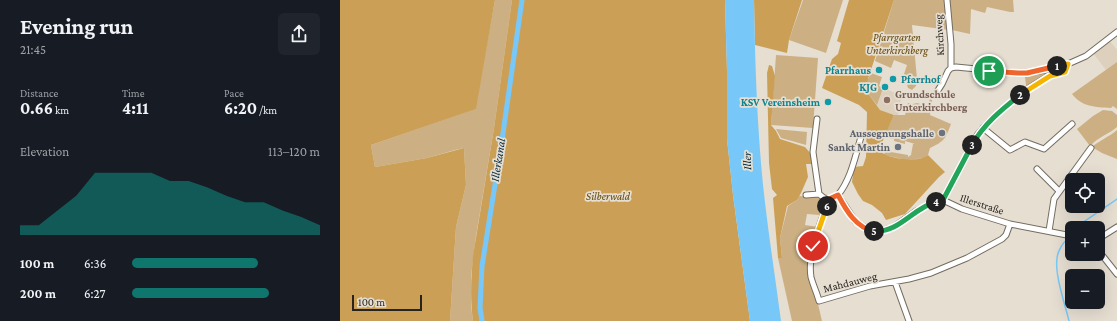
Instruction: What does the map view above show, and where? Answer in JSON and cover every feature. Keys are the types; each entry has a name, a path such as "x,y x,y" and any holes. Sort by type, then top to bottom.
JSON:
{"street":[{"name":"Kirchweg","path":"936,95 951,68 951,44 947,0"},
{"path":"943,200 973,143 1000,110 1026,90 1050,76 1065,72 1068,64 1086,56 1117,32"},
{"name":"Kirchweg","path":"951,68 1027,73 1068,64"},
{"path":"817,119 813,152 819,194"},
{"path":"984,129 1010,150 1025,142 1044,149 1072,124"},
{"path":"806,195 819,194 829,199 838,195 845,186 861,137"},
{"path":"1049,231 1054,199 1090,148"},
{"path":"1037,168 1059,191"},
{"name":"Illerstraße","path":"838,195 855,221 871,230 880,231 892,228 916,211 933,202 943,200 962,209 1010,224 1065,235"},
{"name":"Mahdauweg","path":"829,199 813,246 810,265 811,277 819,300 870,286 895,282 931,273 967,258 1002,239 1006,235 1010,224"},
{"path":"1105,234 1117,227"},
{"path":"1105,259 1117,274"},
{"path":"895,282 909,321"}],"shaded area":[{"path":"1110,41 1117,50 1117,62 1106,70 1093,53"},
{"name":"Grundschule Unterkirchberg","path":"868,83 902,95 898,115 880,110 867,92"}],"green space":[{"path":"340,0 495,0 476,109 371,145 375,167 427,158 464,148 466,185 456,227 450,321 340,321"},
{"path":"495,0 512,0 471,276 471,306 473,321 450,321 456,227 466,185 464,148 427,158 375,167 371,145 475,109"},
{"name":"Silberwald","path":"512,0 725,0 727,139 750,321 473,321 471,288 473,256 494,128"},
{"path":"754,0 802,0 789,40 787,53 755,45"},
{"path":"803,0 843,0 826,53 789,40"},
{"path":"849,0 894,0 868,79 867,92 880,110 894,115 881,145 881,152 891,157 904,159 918,159 928,155 945,172 905,214 886,220 882,213 872,205 863,201 852,182 854,167 863,166 866,157 867,112 859,105 822,88 832,59 838,54 841,43 837,41"},
{"name":"Pfarrgarten Unterkirchberg","path":"894,0 946,0 949,30 912,25 917,79 916,86 912,90 908,88 904,74 907,65 894,60 891,68 875,61"},
{"path":"950,0 1013,0 1014,12 987,7 985,13 971,9 970,34 952,30"},
{"path":"776,55 818,58 813,128 771,125"},
{"path":"1117,62 1117,109 1113,106 1111,108 1089,106 1080,102 1072,94"},
{"path":"769,65 772,66 775,76 771,125 780,139 805,147 811,154 812,164 806,164 808,177 797,200 787,206 780,238 782,258 778,258 773,198 777,195 772,189 769,163 767,73"},
{"path":"1059,70 1059,72 1029,86 1026,85 1025,77"},
{"path":"871,73 882,77 879,86 883,88 877,105 867,92 868,79"},
{"path":"930,99 932,100 930,115 951,124 944,139 930,148 928,155 925,158 907,160 884,155 885,151 908,155 908,157 911,155 913,144 915,144 905,141 905,144 894,141 894,139 884,137 894,115 905,115 908,103 917,103 927,106"},
{"path":"1103,110 1112,111 1117,115 1117,127 1096,140 1090,146 1077,129"},
{"path":"776,129 807,132 806,145 781,138"},
{"path":"1117,130 1117,159 1092,147 1111,135"},
{"path":"799,196 818,197 823,204 821,214 807,214 805,225 818,227 810,279 822,321 792,321 778,258 782,258 780,238 788,206 797,200"}],"water":[{"name":"Iller","path":"725,0 754,0 761,162 781,321 750,321 727,139"}],"waterway":[{"name":"Illerkanal","path":"482,321 480,308 482,266 522,0"},
{"path":"1085,221 1117,199"},
{"path":"1065,241 1057,256 1057,274 1069,321"}],"place":[{"name":"Pfarrhaus","path":"879,70"},
{"name":"Pfarrhof","path":"893,79"},
{"name":"KJG","path":"885,87"},
{"name":"Grundschule Unterkirchberg","path":"887,100"},
{"name":"KSV Vereinsheim","path":"828,102"},
{"name":"Aussegnungshalle","path":"942,133"},
{"name":"Sankt Martin","path":"898,147"}],"route":[{"path":"813,246 829,199 838,195 855,221 871,230 880,231 892,228 916,211 933,202 943,200 978,134 983,128 1000,110 1026,90 1050,76 1065,72 1068,64 1027,73 989,71"}]}
